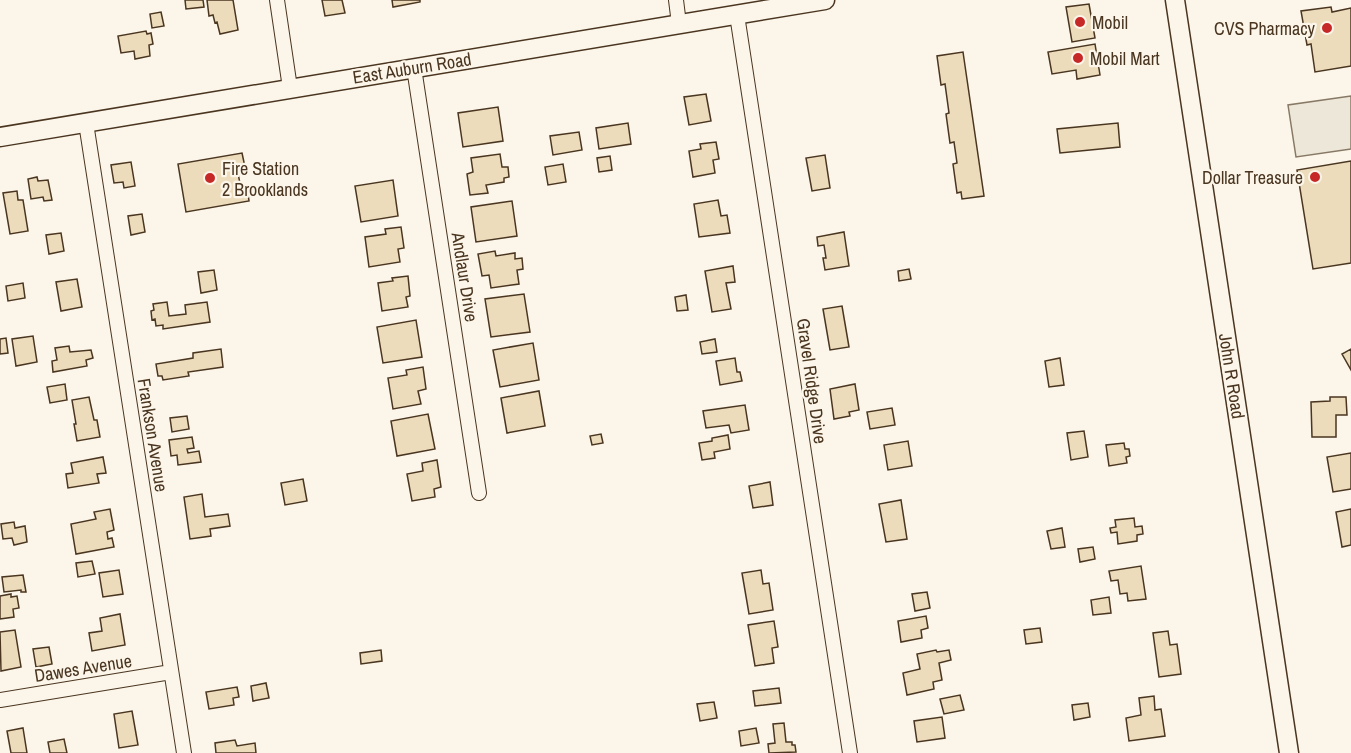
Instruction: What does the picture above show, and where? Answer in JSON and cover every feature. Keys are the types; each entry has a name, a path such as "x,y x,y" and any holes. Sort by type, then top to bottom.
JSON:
{"main road":[{"name":"East Auburn Road","path":"0,137 825,0"},
{"name":"John R Road","path":"1175,0 1289,753"}],"street":[{"path":"277,0 290,88"},
{"path":"676,0 679,24"},
{"name":"Gravel Ridge Drive","path":"737,15 850,753"},
{"name":"Andlaur Drive","path":"414,68 479,493"},
{"name":"Frankson Avenue","path":"86,123 184,753"},
{"name":"Dawes Avenue","path":"0,700 171,672"}],"shaded area":[{"path":"1351,96 1351,149 1296,157 1288,105"}],"building":[{"path":"185,0 203,0 204,7 186,9"},
{"path":"207,0 233,0 238,30 220,34 213,15 209,16"},
{"path":"322,0 342,0 345,13 325,16"},
{"path":"392,0 420,0 420,2 393,7"},
{"path":"1089,4 1095,38 1072,42 1066,7"},
{"name":"CVS Pharmacy","path":"1331,7 1332,12 1351,8 1351,66 1315,72 1311,44 1307,45 1301,11"},
{"path":"161,12 164,26 152,28 150,14"},
{"path":"146,31 147,34 151,33 153,44 149,45 150,56 135,59 134,51 121,53 118,36"},
{"path":"1095,44 1100,75 1077,79 1076,70 1052,74 1048,52"},
{"path":"963,52 984,196 962,199 961,192 957,193 953,164 957,163 954,142 950,143 945,84 941,85 937,56"},
{"path":"706,94 711,121 689,125 684,97"},
{"path":"498,107 503,141 463,147 458,113"},
{"path":"628,123 631,144 599,149 596,128"},
{"path":"1118,123 1120,147 1060,153 1057,129"},
{"path":"579,132 582,150 553,155 550,136"},
{"path":"716,142 719,159 713,160 715,173 693,177 689,151 701,149 700,144"},
{"name":"Fire Station 2 Brooklands","path":"242,153 245,167 237,169 241,188 247,187 249,201 186,212 178,164"},
{"path":"500,154 502,167 508,167 509,177 504,178 504,182 486,185 488,193 470,195 467,174 473,172 471,158"},
{"path":"825,155 830,188 812,191 806,158"},
{"path":"610,156 612,170 599,172 597,158"},
{"path":"1351,161 1351,263 1313,269 1297,170"},
{"path":"131,162 135,186 124,188 123,182 114,183 111,165"},
{"path":"563,164 566,182 548,185 545,167"},
{"path":"37,177 38,181 48,180 52,200 44,201 43,197 31,199 28,179"},
{"path":"393,180 398,216 361,222 355,186"},
{"path":"17,191 18,200 23,200 28,231 10,234 3,193"},
{"path":"718,200 721,216 727,215 730,233 699,237 694,204"},
{"path":"512,201 517,236 476,242 471,207"},
{"path":"142,214 145,232 131,235 128,216"},
{"path":"401,227 404,248 398,249 400,262 369,267 365,237 386,234 385,229"},
{"path":"844,232 849,266 825,270 824,245 818,246 817,237"},
{"path":"61,233 64,251 49,254 46,235"},
{"path":"495,251 496,256 515,253 515,259 522,258 523,269 517,270 519,284 491,288 489,275 482,276 478,254"},
{"path":"733,266 735,282 726,283 731,309 712,312 705,271"},
{"path":"909,269 911,279 899,281 898,271"},
{"path":"214,270 217,290 201,293 198,272"},
{"path":"408,276 410,296 406,297 408,307 382,311 378,283"},
{"path":"77,279 82,307 61,311 56,282"},
{"path":"23,283 25,298 8,301 6,286"},
{"path":"524,294 530,332 491,337 485,299"},
{"path":"686,295 688,310 677,311 675,297"},
{"path":"167,302 169,316 186,314 185,305 207,302 210,322 163,329 163,325 156,326 155,319 152,320 153,304"},
{"path":"842,306 849,347 830,350 823,309"},
{"path":"416,320 422,357 383,363 377,327"},
{"path":"33,336 37,362 16,366 12,339"},
{"path":"6,338 8,353 0,354 0,339"},
{"path":"715,339 717,352 702,354 700,342"},
{"path":"533,343 539,380 500,387 493,350"},
{"path":"69,346 70,352 91,350 93,358 86,360 87,366 53,372 52,361 57,360 55,348"},
{"path":"221,349 223,367 188,372 189,376 163,380 162,376 158,376 156,364 193,358 193,353"},
{"path":"1351,349 1351,370 1342,354"},
{"path":"735,358 737,372 740,372 742,381 720,385 716,361"},
{"path":"1060,358 1064,385 1049,387 1045,361"},
{"path":"423,367 426,389 418,391 421,404 393,409 388,378 407,375 406,370"},
{"path":"65,384 67,400 50,403 47,387"},
{"path":"855,384 859,410 849,412 850,416 834,419 830,389"},
{"path":"539,391 545,426 507,433 501,398"},
{"path":"89,397 100,437 77,441 72,400"},
{"path":"1330,397 1346,397 1347,415 1336,415 1336,437 1312,437 1311,402 1330,401"},
{"path":"745,405 749,430 731,433 729,425 706,428 703,411"},
{"path":"892,408 895,425 870,429 867,412"},
{"path":"428,414 435,449 397,456 391,421"},
{"path":"187,416 189,429 172,432 170,418"},
{"path":"1084,431 1088,457 1071,460 1067,433"},
{"path":"601,434 603,443 592,445 590,436"},
{"path":"728,435 730,449 714,452 715,458 702,460 699,443"},
{"path":"192,437 194,448 187,449 188,453 199,451 201,462 178,465 177,455 171,456 169,440"},
{"path":"908,441 912,466 888,470 884,445"},
{"path":"1124,443 1125,449 1129,449 1130,456 1126,457 1127,463 1109,466 1106,445"},
{"path":"1351,453 1351,489 1333,492 1327,457"},
{"path":"103,457 106,473 97,474 99,483 68,488 66,474 73,473 71,463"},
{"path":"437,460 441,487 434,489 435,497 412,501 407,474 423,471 422,463"},
{"path":"303,479 307,501 285,505 281,483"},
{"path":"770,482 773,505 753,508 749,486"},
{"path":"202,494 205,517 228,514 230,526 210,529 211,536 190,539 184,497"},
{"path":"901,500 907,539 886,542 879,504"},
{"path":"110,509 114,530 107,532 108,539 112,538 114,547 76,554 71,524 96,519 94,512"},
{"path":"1351,509 1351,545 1342,547 1336,512"},
{"path":"1134,518 1135,527 1142,526 1143,534 1137,535 1137,541 1118,544 1117,532 1111,533 1110,528 1116,527 1115,520"},
{"path":"14,522 15,528 25,526 27,542 14,545 12,538 3,539 1,524"},
{"path":"1062,528 1065,547 1051,549 1047,531"},
{"path":"1093,547 1095,559 1080,562 1078,549"},
{"path":"92,561 95,574 78,577 76,563"},
{"path":"1141,566 1146,599 1128,601 1127,593 1120,594 1118,580 1111,581 1109,571"},
{"path":"119,570 123,594 103,597 99,573"},
{"path":"761,570 763,584 769,583 773,610 749,614 742,573"},
{"path":"23,575 26,592 21,592 21,590 4,592 2,577"},
{"path":"927,592 930,608 915,611 912,594"},
{"path":"11,594 11,597 17,596 19,608 13,609 14,617 0,619 0,596"},
{"path":"1109,597 1111,613 1093,615 1091,600"},
{"path":"120,614 125,645 92,651 89,633 102,631 100,618"},
{"path":"926,616 928,628 921,630 922,638 901,642 898,621"},
{"path":"774,621 778,647 772,648 774,663 755,666 748,625"},
{"path":"1040,628 1042,642 1026,644 1024,630"},
{"path":"15,630 21,667 1,671 0,632"},
{"path":"1168,631 1170,645 1177,644 1181,674 1159,677 1153,633"},
{"path":"49,647 52,664 36,667 33,649"},
{"path":"381,650 382,661 361,664 360,653"},
{"path":"936,650 937,652 949,650 951,660 939,663 942,680 933,682 934,689 907,695 903,673 920,669 917,654"},
{"path":"266,683 269,698 253,701 251,686"},
{"path":"237,687 239,697 233,698 234,705 209,709 206,692"},
{"path":"779,688 781,703 755,706 753,691"},
{"path":"960,695 964,710 944,714 940,699"},
{"path":"1154,696 1155,710 1161,709 1165,736 1129,741 1126,718 1141,715 1139,698"},
{"path":"714,702 717,718 700,721 697,704"},
{"path":"1088,703 1090,717 1074,720 1072,705"},
{"path":"132,711 138,745 119,748 114,714"},
{"path":"942,717 945,738 917,742 914,721"},
{"path":"784,723 786,742 792,742 792,745 795,745 796,752 769,753 768,744 775,743 773,724"},
{"path":"23,728 27,753 11,753 7,731"},
{"path":"756,728 759,743 741,746 739,731"},
{"path":"64,739 67,753 50,753 48,742"},
{"path":"235,740 237,746 255,743 256,753 216,753 215,743"}],"place":[{"name":"Mobil","path":"1080,22"},
{"name":"CVS Pharmacy","path":"1327,28"},
{"name":"Mobil Mart","path":"1078,58"},
{"name":"Dollar Treasure","path":"1315,177"},
{"name":"Fire Station 2 Brooklands","path":"210,178"}]}
